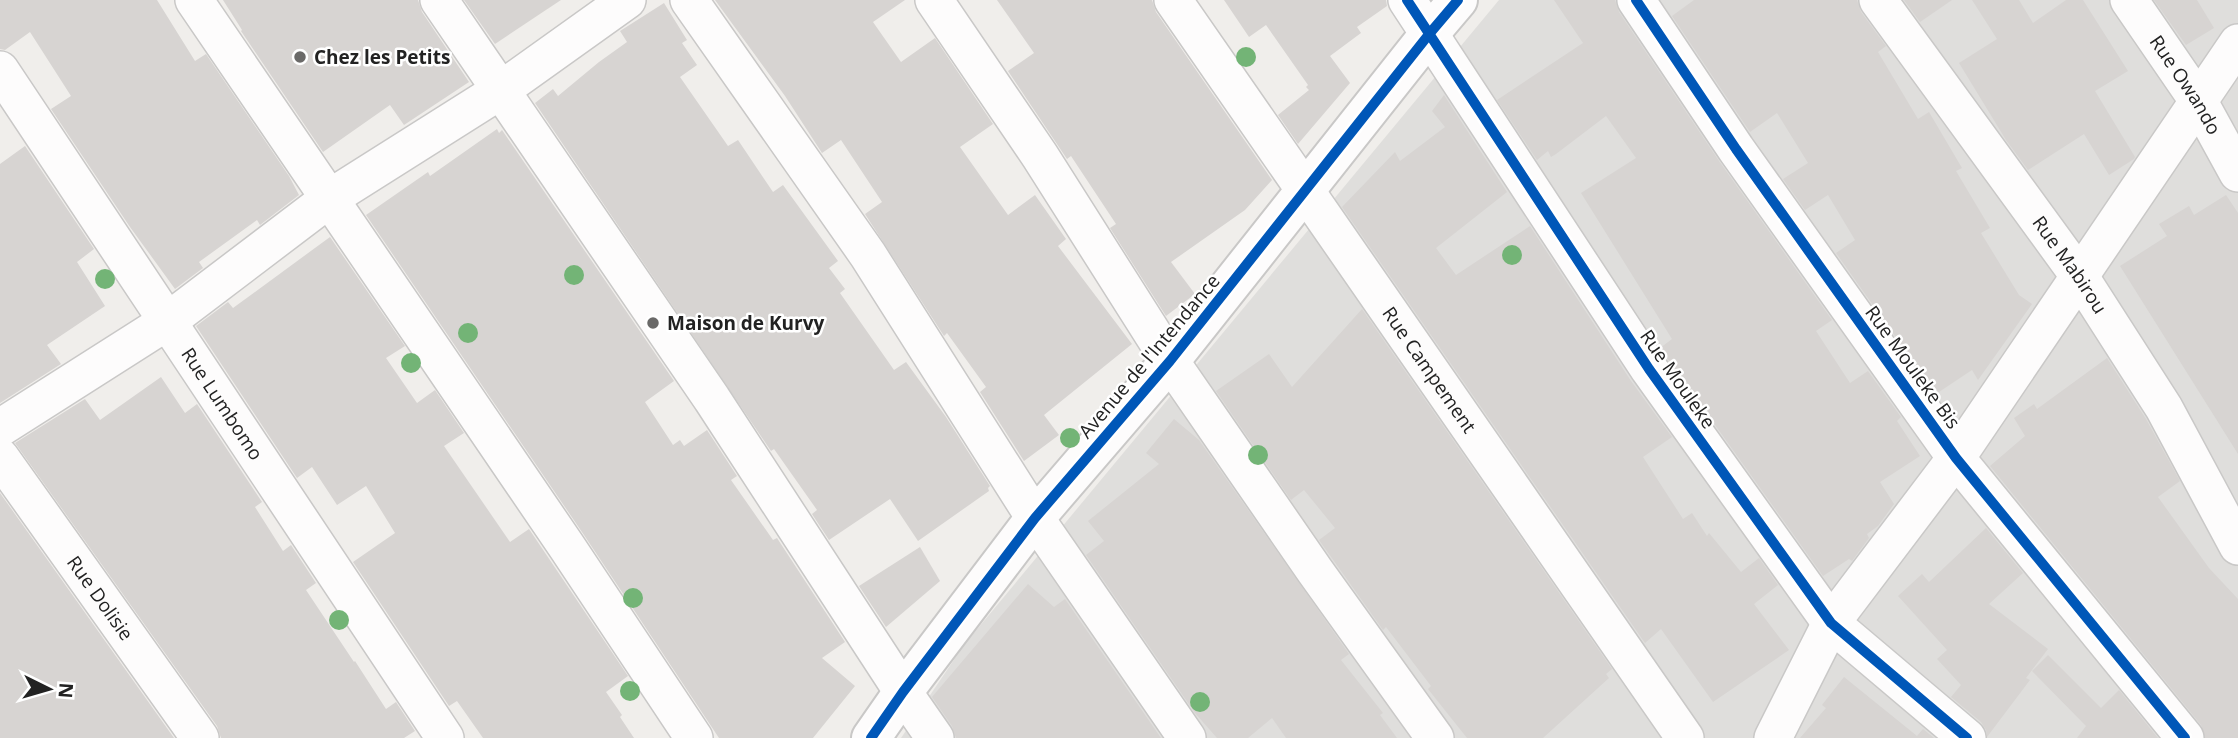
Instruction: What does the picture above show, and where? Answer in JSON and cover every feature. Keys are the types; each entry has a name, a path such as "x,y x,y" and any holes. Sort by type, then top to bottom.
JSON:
{"street":[{"path":"194,0 568,547 694,738"},
{"path":"439,0 712,399 935,738"},
{"path":"0,428 168,321 331,198 501,90 627,0"},
{"path":"689,0 869,255 1035,518 1187,738"},
{"path":"934,0 1040,156 1170,361 1315,571 1435,738"},
{"name":"Rue Campement","path":"1173,0 1685,738"},
{"name":"Rue Mouleke","path":"1407,0 1648,369 1831,623 1967,738"},
{"name":"Avenue de l'Intendance","path":"872,738 903,692 1035,518 1170,361 1458,0"},
{"name":"Rue Mouleke Bis","path":"1636,0 1736,149 1956,458 2185,738"},
{"name":"Rue Mabirou","path":"1878,0 2080,277 2164,408 2238,546"},
{"name":"Rue Owando","path":"2129,0 2199,102 2238,173"},
{"path":"1773,738 1831,623 1956,458 2238,43"},
{"name":"Rue Lumbomo","path":"0,70 445,738"},
{"name":"Rue Dolisie","path":"0,457 200,738"}],"shaded area":[{"path":"1499,0 2238,0 2238,738 901,738 964,645"}],"building":[{"path":"0,0 157,0 195,61 206,54 289,176 299,195 260,225 257,220 199,262 203,268 175,289 51,109 71,96 30,32 5,50 0,49"},
{"path":"223,0 418,0 422,12 469,82 404,125 390,105 323,152"},
{"path":"464,0 561,0 495,44"},
{"path":"715,0 905,0 873,22 901,62 935,38 993,124 960,147 1008,215 1035,195 1066,239 1058,246 1132,344 1044,415 1059,435 1024,461 980,392 986,387 947,333 944,336 865,214 882,202 841,140 822,153 785,96"},
{"path":"997,0 1152,0 1156,12 1272,180 1245,210 1171,262 1195,294 1166,316 1110,228 1116,224 1071,156 1067,159 1008,71 1034,53"},
{"path":"1224,0 1386,0 1387,6 1357,27 1361,33 1330,56 1350,83 1298,144 1278,115 1309,90 1306,87 1308,85 1266,25 1249,37"},
{"path":"1554,0 1615,0 1619,12 1719,161 1832,320 1816,331 1850,383 1868,371 1901,417 1897,421 1920,456 1880,482 1894,504 1878,526 1867,534 1869,538 1852,561 1849,559 1823,576 1660,348 1672,339 1581,193 1636,158 1606,116 1556,154 1551,157 1548,151 1537,160 1497,100 1583,43"},
{"path":"1694,0 1857,0 1861,12 1886,46 1878,52 1918,119 1929,112 1962,168 1956,171 1990,228 1981,233 2019,295 2032,304 1978,380 1972,370 1936,394 1836,253 1855,240 1828,195 1805,210 1783,179 1808,163 1777,113 1750,132 1672,16"},
{"path":"1904,0 1952,0 1920,22"},
{"path":"1972,0 2019,0 2033,23 2066,0 2083,0 2128,71 2095,91 2134,159 2109,175 2084,134 2028,170 2006,140 1959,63 1997,39"},
{"path":"2154,0 2197,0 2214,28 2186,45"},
{"path":"664,3 687,40 682,43 697,65 680,77 728,146 738,140 773,192 783,185 838,261 829,268 845,289 840,293 894,370 906,362 946,417 990,486 989,491 918,541 890,499 829,540 812,514 817,510 774,449 771,451 535,103 553,89 558,96 627,42 620,31"},
{"path":"1444,95 1507,192 1436,248 1456,275 1530,226 1631,381 1672,437 1643,457 1683,519 1692,513 1707,536 1709,533 1741,572 1759,558 1778,585 1754,604 1789,650 1713,702 1661,629 1645,643 1342,207 1395,152 1400,161 1445,127 1432,111"},
{"path":"497,129 499,133 502,130 674,381 645,402 673,445 680,440 684,446 707,430 737,476 731,480 773,540 777,538 845,642 822,658 855,686 813,738 719,738 366,215 428,172 430,176"},
{"path":"25,146 94,249 77,262 105,306 47,345 61,364 0,403 0,164"},
{"path":"2226,195 2238,213 2238,454 2120,266 2167,236 2159,224 2189,206 2194,215"},
{"path":"330,237 405,346 386,358 417,403 435,390 464,433 444,446 510,542 529,529 628,676 606,692 634,738 483,738 457,701 449,706 353,562 395,533 366,486 337,505 312,467 297,478 196,326 228,302 233,308"},
{"path":"1362,309 1612,669 1606,674 1609,678 1543,738 1467,738 1428,689 1431,686 1386,627 1383,630 1319,540 1335,528 1304,490 1291,500 1216,391 1269,354 1292,387"},
{"path":"2107,358 2146,419 2180,481 2158,497 2209,568 2238,599 2238,738 2205,738 2201,725 1990,466 2025,436 2014,418 2034,404 2037,409"},
{"path":"161,377 185,413 197,404 262,502 255,507 283,551 291,545 316,583 306,590 354,662 386,709 396,702 415,731 404,738 221,738 217,726 15,443 85,399 100,420"},
{"path":"1174,419 1199,440 1349,654 1341,660 1383,713 1380,715 1397,738 1286,738 1272,718 1248,738 1217,738 1195,713 1086,555 1104,541 1088,521 1159,464 1146,453"},
{"path":"0,493 174,738 0,738"},
{"path":"1986,528 2023,573 1989,604 2048,649 2026,678 2030,680 1987,737 1981,722 1951,697 1961,685 1937,659 1947,650 1898,596 1922,574 1929,582"},
{"path":"920,547 940,581 886,627 859,586"},
{"path":"1028,584 1054,607 1065,599 1161,738 956,738 952,726 932,697"},
{"path":"2048,655 2101,708 2119,690 2158,738 2077,738 2086,726 2032,671"},
{"path":"1844,677 1917,736 1923,729 1934,738 1800,738 1826,708 1822,705"}],"cycle path":[{"path":"1407,0 1649,369 1831,623 1967,738"},
{"path":"871,738 1035,518 1170,361 1458,0"},
{"path":"1636,0 1736,149 1956,458 2185,738"}],"place":[{"name":"Chez les Petits","path":"300,57"},
{"name":"Maison de Kurvy","path":"653,323"}]}
